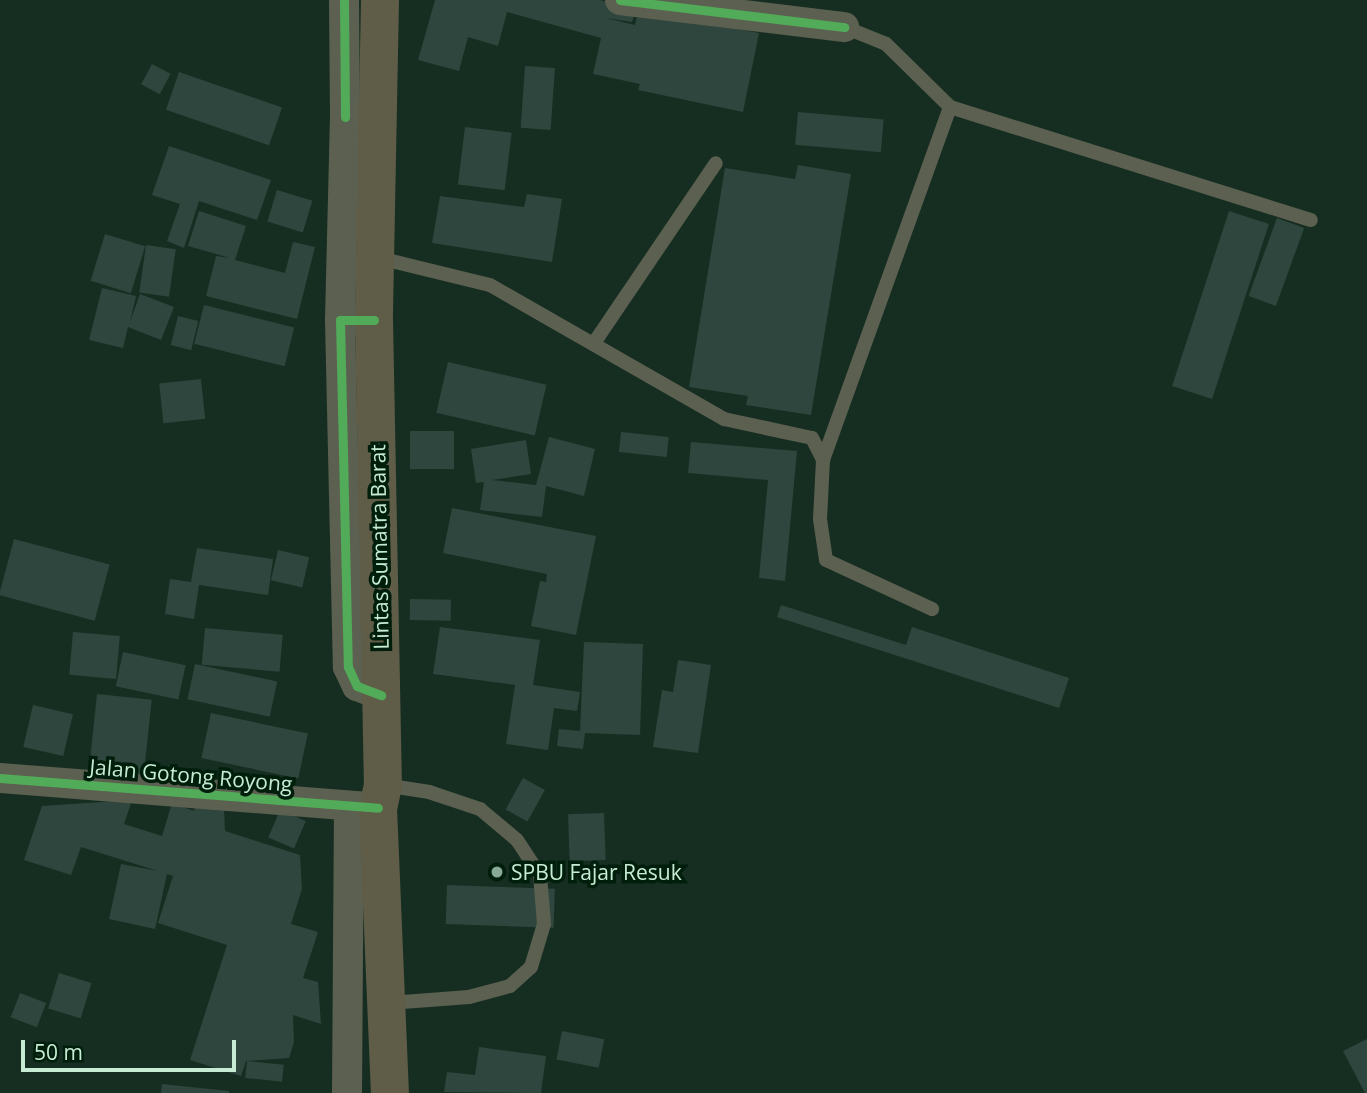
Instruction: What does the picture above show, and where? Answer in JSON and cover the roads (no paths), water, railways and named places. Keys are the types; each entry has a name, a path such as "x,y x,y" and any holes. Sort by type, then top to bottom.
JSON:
{"highway":[{"name":"Lintas Sumatra Barat","path":"380,0 361,118 377,258 357,320 382,695 370,800 388,1004 390,1093"}],"street":[{"path":"344,0 361,118 357,320"},
{"path":"620,0 654,1 844,27"},
{"name":"Jalan Gotong Royong","path":"0,778 370,800"},
{"path":"347,1093 370,800"}],"lane":[{"path":"844,27 886,44 950,107 1311,220"},
{"path":"932,609 848,574 826,560 820,519 822,460 950,107"},
{"path":"594,343 716,163"},
{"path":"377,258 490,285 724,419 813,438 822,460"},
{"path":"370,800 429,792 480,809 517,841 540,875 544,924 531,967 510,986 469,997 388,1004"}],"place":[{"name":"SPBU Fajar Resuk","path":"497,872"}]}
